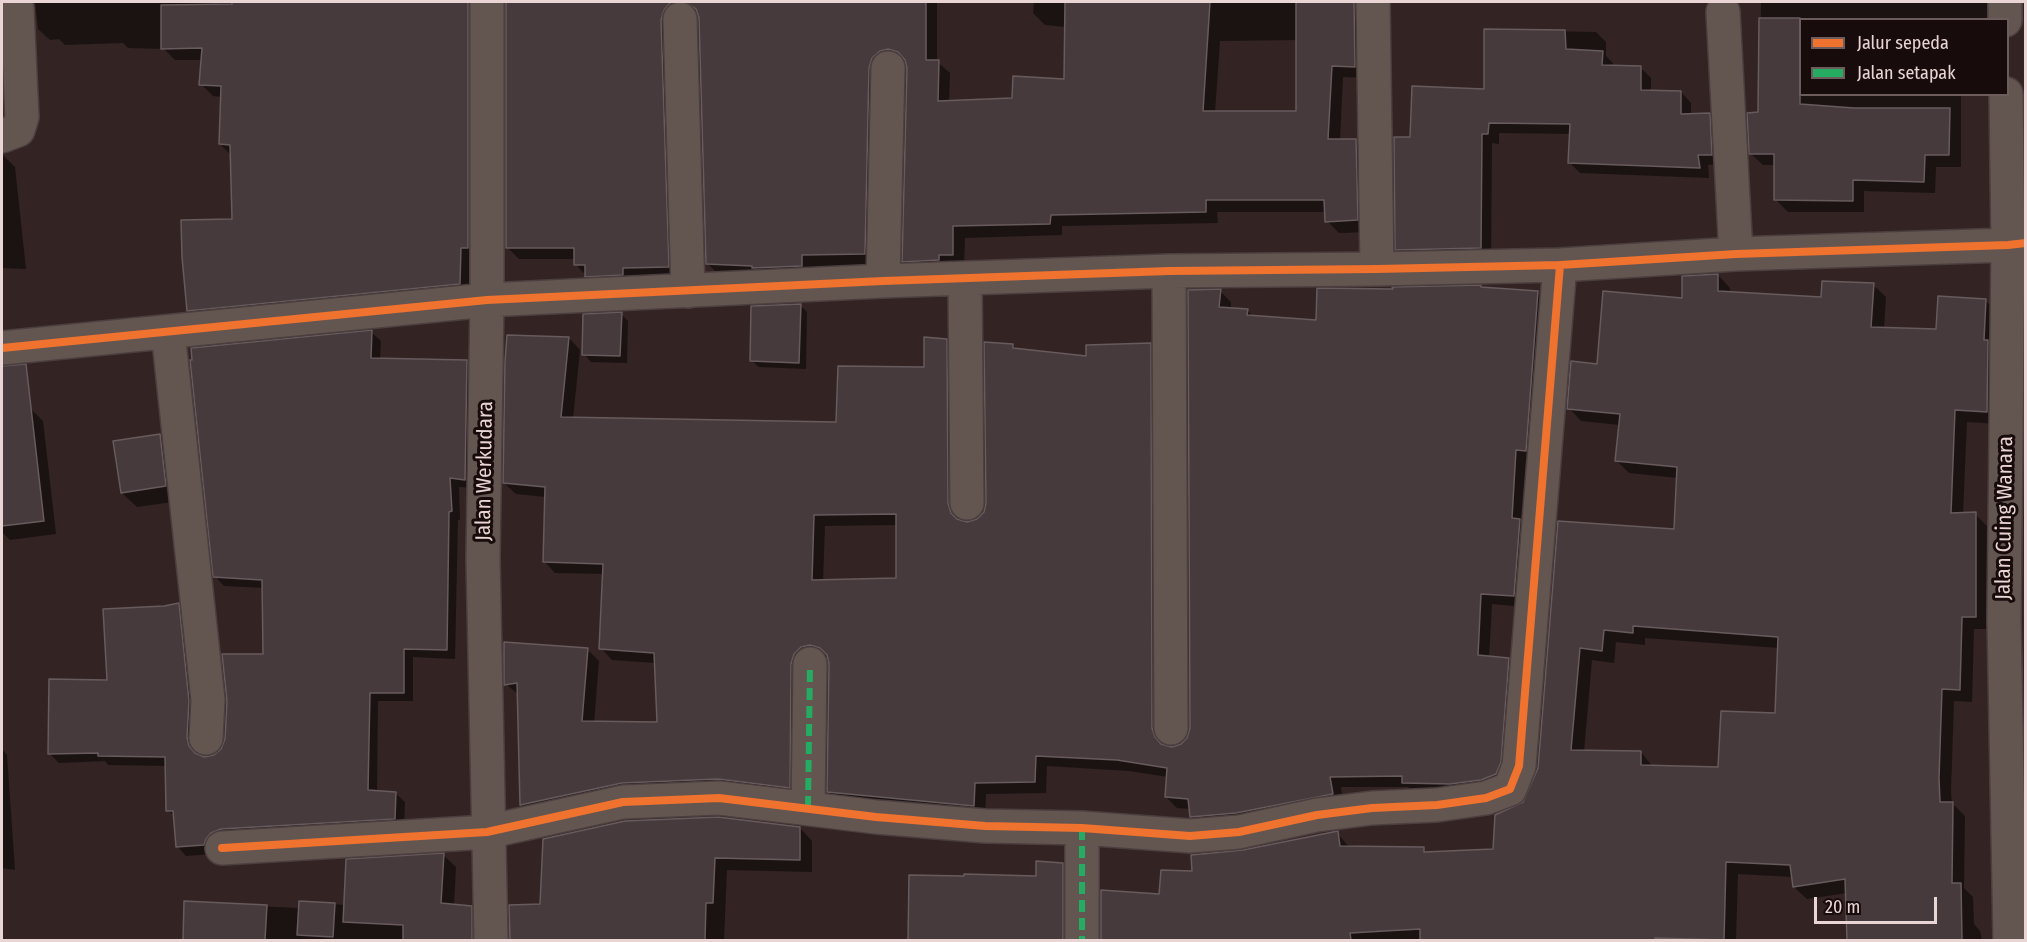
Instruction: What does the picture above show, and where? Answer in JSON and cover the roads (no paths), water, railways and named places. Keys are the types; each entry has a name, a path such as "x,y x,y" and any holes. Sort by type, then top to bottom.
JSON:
{"street":[{"name":"Jalan Werkudara","path":"487,2 487,300 483,559 491,940"},
{"path":"1373,2 1377,270"},
{"path":"2005,2 2006,18"},
{"path":"2,136 18,130 22,117 17,9"},
{"path":"1723,12 1736,254"},
{"path":"680,19 688,291"},
{"path":"883,281 888,68"},
{"name":"Jalan Cuing Wanara","path":"2006,96 2017,244 2004,619 2010,940"},
{"path":"2,348 487,300 883,281 1169,271 1560,266 1736,254 2017,244"},
{"path":"222,849 487,832 623,802 719,798 876,818 985,826 1082,828 1190,836 1239,832 1317,815 1372,808 1437,805 1486,798 1510,789 1519,766 1560,266"},
{"path":"1169,271 1171,728"},
{"path":"965,279 967,503"},
{"path":"168,332 208,700 206,738"},
{"path":"808,808 810,664"},
{"path":"1082,828 1082,940"}]}
